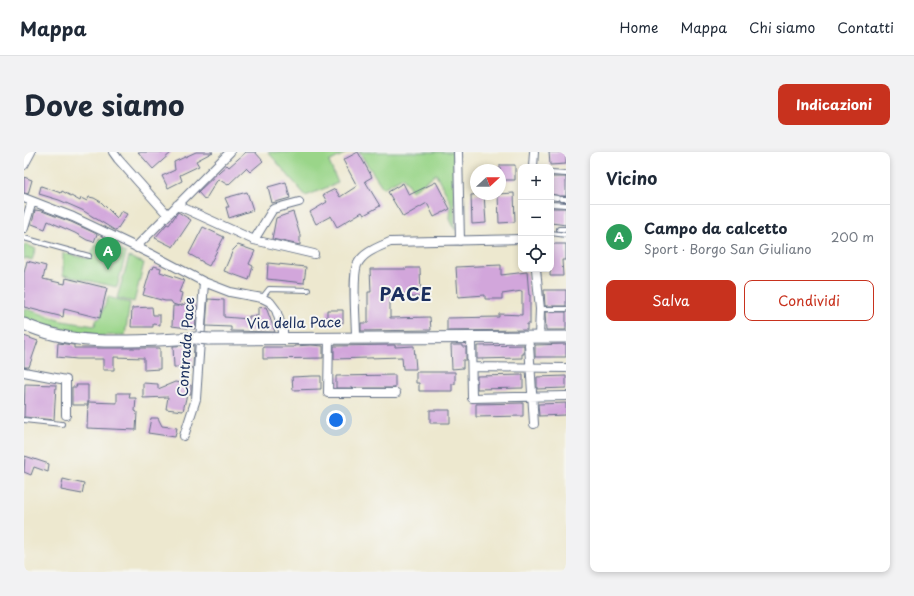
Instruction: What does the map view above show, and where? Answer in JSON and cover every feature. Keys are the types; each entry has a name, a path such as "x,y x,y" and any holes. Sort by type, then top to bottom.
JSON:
{"main road":[{"name":"Via della Pace","path":"24,324 50,334 81,340 356,337 566,337"}],"street":[{"path":"24,165 31,152"},
{"path":"113,152 118,160 167,214"},
{"path":"137,248 167,214 230,152"},
{"path":"458,152 460,241"},
{"path":"533,164 534,152"},
{"path":"24,198 73,217 204,282 230,292 262,298 270,302 276,310 283,331 283,338"},
{"path":"24,228 32,201"},
{"path":"254,240 273,209 299,202"},
{"path":"177,204 254,240 314,254"},
{"path":"356,337 355,278 357,264 373,249 390,242 518,239"},
{"path":"536,272 540,309 539,337"},
{"name":"Contrada Pace","path":"184,436 196,399 204,282"},
{"path":"471,337 472,398 566,396"},
{"path":"329,338 328,393 396,393"},
{"path":"529,345 531,396 534,424"},
{"path":"472,367 566,368"},
{"path":"24,372 66,380 66,415"}],"lane":[{"path":"554,173 566,174"},
{"path":"554,204 566,205"},
{"path":"559,229 566,229"},
{"path":"554,233 566,235"},
{"path":"24,238 89,256"},
{"path":"262,298 269,289 308,290"},
{"path":"540,309 566,308"},
{"path":"24,420 62,424"}],"green space":[{"path":"268,152 348,152 329,162 338,183 306,196"},
{"path":"359,152 453,152 455,230 450,219 451,203 436,174 412,191 403,177 383,188"},
{"path":"99,238 103,242 126,253 117,287 63,275 63,253 89,259"},
{"path":"25,244 36,249 32,260 25,258 24,260"},
{"path":"129,257 144,263 134,302 117,298"},
{"path":"108,297 130,303 125,335 94,336 24,321 24,308 62,321 95,326 96,320 100,318"}],"building":[{"path":"138,152 172,152 153,169"},
{"path":"196,152 213,152 196,161 199,166 180,175 182,181 168,188 162,176 175,170 174,162"},
{"path":"246,152 255,152 263,161 250,172 246,168 228,185 218,179 205,200 198,192 227,165 229,167"},
{"path":"358,152 372,177 365,181 380,206 364,215 362,212 337,227 331,216 316,224 310,212 327,202 323,195 335,189 340,197 357,186 343,160"},
{"path":"549,152 566,152 566,164 550,164"},
{"path":"506,165 515,165 515,180 506,180"},
{"path":"24,177 32,180 28,194 24,193"},
{"path":"554,177 566,177 566,196 554,195"},
{"path":"286,182 290,198 272,203 268,187"},
{"path":"436,182 450,209 434,217 427,203 403,217 388,192 403,183 409,195"},
{"path":"41,186 61,193 62,191 80,201 81,198 87,201 89,197 94,198 101,202 117,218 121,211 127,214 116,231 82,210 59,200 39,194"},
{"path":"247,192 253,210 229,218 226,207 229,207 225,198"},
{"path":"514,193 515,222 499,223 498,200 506,200 506,194"},
{"path":"471,200 484,200 486,223 472,224"},
{"path":"554,208 566,208 566,225 554,223"},
{"path":"35,210 42,211 71,222 97,234 94,242 48,221 45,229 32,224"},
{"path":"178,212 191,220 173,247 155,238 167,224 169,225"},
{"path":"293,212 300,235 300,245 272,239 276,218"},
{"path":"203,227 224,237 209,266 189,254"},
{"path":"554,244 566,244 566,260 562,260 563,276 550,276 550,272 554,272"},
{"path":"238,245 255,251 249,264 253,266 249,280 224,271 233,250"},
{"path":"27,261 46,266 43,279 65,284 66,278 107,288 100,318 64,309 63,317 24,307 24,273"},
{"path":"268,263 306,267 304,283 267,279"},
{"path":"501,265 501,275 527,272 530,295 530,324 527,324 527,330 447,331 447,318 499,317 499,314 522,315 522,291 502,294 502,299 485,299 485,295 458,297 456,267"},
{"path":"154,266 161,268 160,272 184,280 179,292 182,293 179,306 173,304 171,301 165,301 143,295 151,268 153,269"},
{"path":"420,268 421,297 407,297 407,294 390,294 390,318 430,317 431,330 361,331 361,323 368,323 368,292 371,292 370,269"},
{"path":"544,290 566,290 566,306 545,306"},
{"path":"208,299 224,300 224,317 249,319 249,316 258,316 258,308 266,307 275,332 231,331 231,327 206,326"},
{"path":"185,304 197,306 195,329 172,326 173,306"},
{"path":"152,307 153,315 160,315 160,325 153,324 153,327 131,327 132,308"},
{"path":"327,310 343,310 343,323 327,324"},
{"path":"545,312 566,312 566,330 546,330"},
{"path":"24,336 38,341 29,367 24,367"},
{"path":"58,343 74,345 74,348 160,348 160,369 144,370 144,358 114,357 114,370 103,370 103,359 57,357"},
{"path":"566,344 566,357 535,357 535,345"},
{"path":"194,345 193,368 174,367 173,346"},
{"path":"311,345 323,346 323,358 263,359 263,347 294,347"},
{"path":"395,345 395,347 414,346 416,369 403,369 402,357 334,359 334,346"},
{"path":"451,345 463,345 463,347 466,347 466,360 463,360 463,368 452,369"},
{"path":"524,345 524,354 522,354 522,358 477,359 477,346"},
{"path":"416,372 455,372 455,384 452,384 452,391 419,391 419,383 416,383"},
{"path":"395,375 395,388 336,388 336,376"},
{"path":"523,375 523,388 477,389 477,376"},
{"path":"321,376 321,389 293,390 292,377"},
{"path":"566,376 566,388 537,389 537,377"},
{"path":"175,382 191,385 191,394 187,394 183,411 166,409 168,397 143,398 143,383 158,384 158,389"},
{"path":"25,384 56,385 54,420 24,417"},
{"path":"76,385 88,385 88,405 72,405 72,387 77,387"},
{"path":"117,393 130,393 129,398 136,398 136,430 87,428 88,402 117,403"},
{"path":"523,403 523,416 476,417 476,404"},
{"path":"566,403 566,415 539,416 538,404"},
{"path":"430,410 450,410 450,423 430,423"},
{"path":"151,418 158,418 162,426 177,428 175,437 148,433"},
{"path":"25,456 49,464 48,472 34,467 31,475 24,472"},
{"path":"63,479 84,484 82,494 61,490"}],"place":[{"name":"Campo da calcetto","path":"108,270"}],"district":[{"name":"PACE","path":"406,295"}]}
